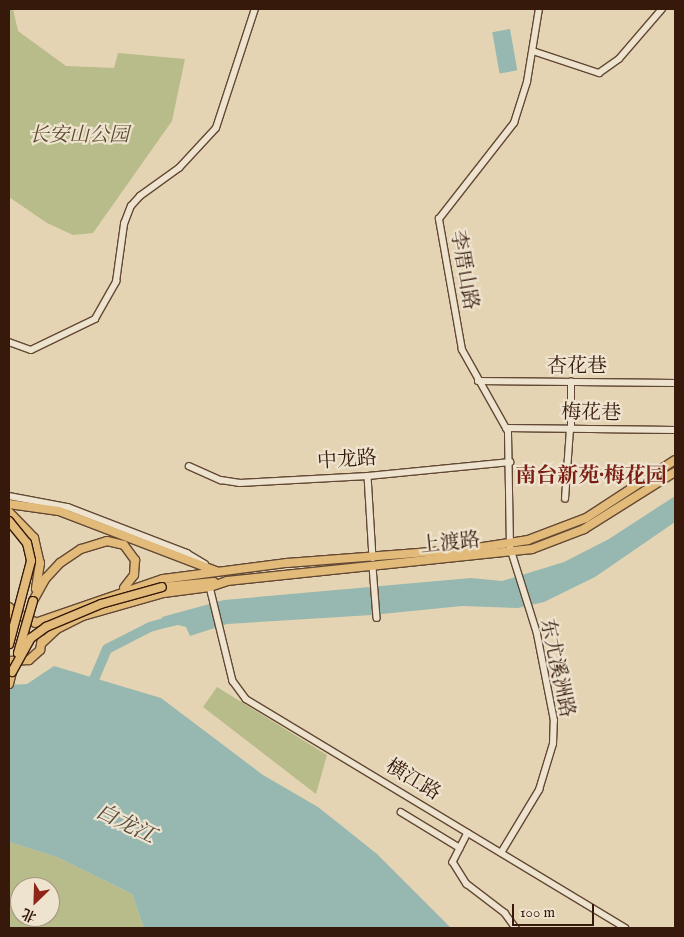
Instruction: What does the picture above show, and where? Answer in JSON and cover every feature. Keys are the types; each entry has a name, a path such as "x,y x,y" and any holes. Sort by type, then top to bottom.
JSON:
{"main road":[{"name":"上渡路","path":"35,623 120,591 163,579 218,571 509,544 540,537 580,521 675,460"},
{"name":"上渡路","path":"9,661 29,660 42,643 57,629 83,616 164,593 211,591 227,581 511,554 547,545 584,529 675,472"},
{"path":"9,504 59,511 176,557 218,571"},
{"path":"9,512 28,530 39,554 40,571 9,684"},
{"path":"9,521 24,536 31,561 9,644"},
{"path":"33,601 46,578 73,553 107,541 124,545 131,552 135,560 134,575 120,591"},
{"path":"12,672 26,645 41,630 101,604 162,587 227,581"},
{"path":"9,607 11,616 35,623 42,643"}],"street":[{"path":"9,342 31,350 94,319 116,282 124,224 131,206 140,196 179,168 216,128 255,9"},
{"name":"李厝山路","path":"511,554 509,544 510,462 506,428 478,381 461,345 439,219 514,123 525,93 539,9"},
{"path":"532,51 599,73 619,59 662,9"},
{"name":"杏花巷","path":"478,381 675,383"},
{"path":"565,499 571,382"},
{"name":"梅花巷","path":"506,428 675,430"},
{"name":"中龙路","path":"189,466 232,483 368,476 510,462"},
{"path":"368,476 372,558"},
{"path":"9,496 68,507 187,553 218,571"},
{"name":"东尤溪洲路","path":"501,853 535,798 553,744 549,688 511,554"},
{"path":"373,568 377,618"},
{"name":"横江路","path":"211,591 235,687 246,699 625,928"},
{"path":"401,812 460,848"},
{"path":"468,833 453,862 463,879 482,898 505,913 516,928"}],"green space":[{"name":"长安山公园","path":"9,9 13,9 18,31 66,66 114,68 118,53 185,59 172,121 93,233 73,235 47,223 9,197"},
{"path":"217,687 327,755 316,794 203,707"},
{"path":"9,842 57,857 132,894 144,928 9,928"}],"water":[{"path":"510,29 517,70 500,73 492,32"},
{"path":"675,496 675,522 595,577 544,602 518,608 462,606 372,615 227,624 190,636 186,627 178,625 164,628 162,617 224,600 471,578 502,581 564,562 609,539"},
{"name":"白龙江","path":"54,666 161,698 263,775 318,807 347,830 377,854 451,928 144,928 132,894 57,857 9,842 9,685 27,684"}],"waterway":[{"path":"90,689 107,649 150,627 175,620"}],"district":[{"name":"南台新苑·梅花园","path":"591,477"}]}
